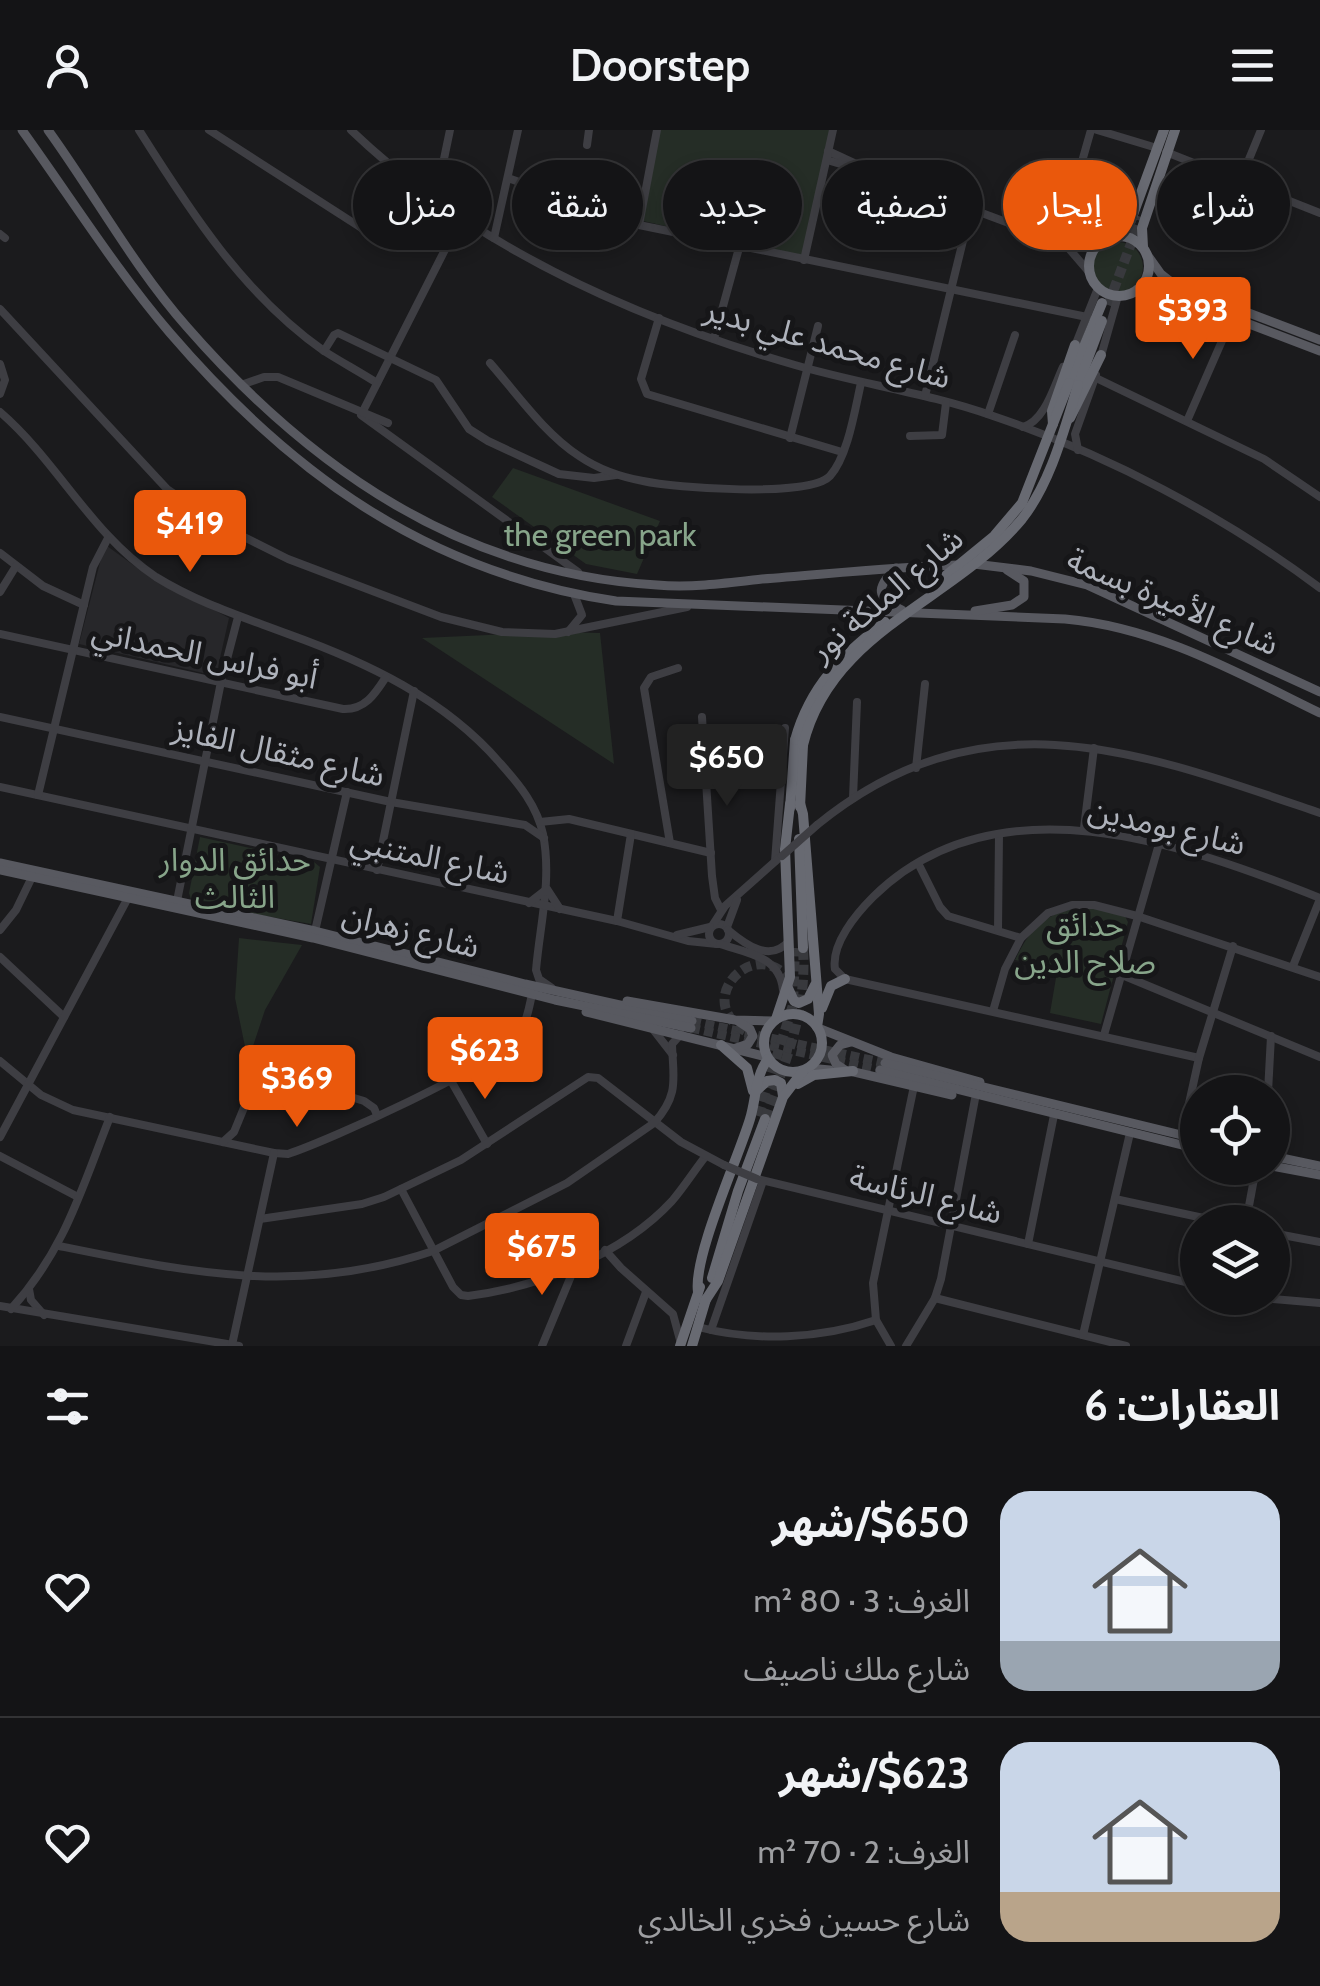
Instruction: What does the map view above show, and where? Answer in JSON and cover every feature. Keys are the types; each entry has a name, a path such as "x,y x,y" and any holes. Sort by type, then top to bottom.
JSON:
{"highway":[{"path":"1094,250 1089,272 1098,288 1118,296 1135,292 1146,278 1149,270 1142,228 1164,130"},
{"path":"1137,206 1175,130"},
{"path":"1137,244 1145,250"},
{"name":"شارع الملكة نور","path":"795,804 799,742 811,697 830,669 864,638 994,536 1013,516 1030,488 1105,304"},
{"path":"1071,380 1075,344"},
{"path":"1066,423 1101,356"},
{"name":"شارع الملكة نور","path":"799,742 814,708 839,670 997,543 1024,516 1046,478 1066,423 1071,380"},
{"path":"702,1297 698,1278 704,1253 756,1095 767,1058 764,1038 786,993 796,946 786,850 795,804"},
{"path":"795,804 803,814 818,1028"},
{"path":"819,1014 831,986 846,979"},
{"path":"786,993 800,1002 808,998 816,984"},
{"path":"684,1345 693,1308 718,1281 781,1102 820,1055 822,1037 811,1020 794,1013 774,1020"},
{"path":"727,1046 747,1068 756,1095"},
{"path":"767,1058 787,1072 805,1070"},
{"path":"781,1102 814,1074 849,1070"},
{"path":"756,1095 766,1081 774,1080 780,1083 781,1102"},
{"path":"684,1345 698,1327 702,1297 762,1117"}],"main road":[{"name":"شارع الأميرة بسمة","path":"22,130 171,334 228,394 304,464 364,509 406,534 483,567 574,594 634,604 1065,618 1126,628 1181,648 1320,713"},
{"name":"شارع الأميرة بسمة","path":"48,130 149,278 186,326 241,385 325,460 402,511 483,548 581,575 636,584 684,586 899,567 992,565 1042,573 1087,586 1320,692"},
{"path":"1145,250 1170,282 1320,340"},
{"path":"1164,293 1162,284 1170,282"},
{"path":"1135,292 1164,293 1320,351"},
{"path":"948,614 1012,605 1022,600 1026,593 1024,581 1013,572 992,565"},
{"path":"899,567 883,582 881,592 886,602 907,612"},
{"name":"شارع زهران","path":"0,866 32,878 129,895"},
{"name":"شارع زهران","path":"0,866 313,938 532,994 578,996 688,1028"},
{"name":"شارع زهران","path":"176,906 315,931 688,1028"},
{"path":"556,996 584,1012 652,1028 688,1028 767,1058"},
{"path":"578,996 612,998 735,1020 774,1020"},
{"path":"727,1046 748,1044 752,1036 750,1029 735,1020"},
{"path":"818,1028 981,1082 995,1091"},
{"path":"851,1042 832,1055 836,1064 849,1070 1180,1144"},
{"path":"979,1098 882,1066 1180,1135"},
{"path":"805,1070 849,1070"},
{"path":"1290,1160 1320,1166"},
{"path":"1290,1169 1320,1175"}],"street":[{"path":"140,130 197,218 262,298 324,350 377,383"},
{"path":"209,130 353,223"},
{"name":"شارع محمد علي بدير","path":"351,130 386,160"},
{"path":"444,160 450,130"},
{"path":"494,238 518,130"},
{"path":"586,145 588,130"},
{"path":"643,199 657,130"},
{"path":"804,260 833,130"},
{"path":"1085,160 1099,130 1186,160"},
{"path":"1249,160 1261,130"},
{"path":"827,155 840,160"},
{"path":"508,178 512,179"},
{"path":"1290,201 1320,212"},
{"name":"شارع محمد علي بدير","path":"494,238 659,318 714,339 809,369 988,414 1078,450 1178,498 1320,588"},
{"path":"362,414 445,250"},
{"path":"714,339 738,250"},
{"path":"750,250 952,287 1087,317"},
{"path":"925,396 961,250"},
{"path":"1070,250 1089,272"},
{"path":"1023,427 1030,426 1039,416 1098,288"},
{"path":"1101,356 1118,296"},
{"path":"0,308 155,478 222,526 288,559 454,622 519,634 568,632 695,606"},
{"path":"659,318 641,379 647,394 842,452"},
{"path":"1187,420 1232,318"},
{"path":"790,438 818,326"},
{"path":"324,350 334,334 338,334 440,383 465,425 488,441 560,474 594,478 619,475"},
{"name":"شارع محمد علي بدير","path":"988,414 1015,335"},
{"path":"490,363 531,411 588,462 619,475 670,485 804,488 819,484 830,477 842,452 861,383"},
{"path":"0,364 6,380 0,394"},
{"path":"1078,450 1074,434 1094,373 1264,459 1320,497"},
{"path":"241,385 278,377 388,423"},
{"path":"910,436 942,435 946,403"},
{"path":"0,412 33,445 108,538 145,569 238,618 316,644 414,691 492,753 526,796 540,822 547,889 537,974 556,996"},
{"path":"362,414 581,575"},
{"path":"38,795 95,560 108,538"},
{"path":"0,553 54,592 84,605"},
{"path":"0,592 16,566"},
{"path":"568,632 582,615 574,594"},
{"path":"176,906 221,682 238,618"},
{"name":"أبو فراس الحمداني","path":"0,634 354,710 372,697 386,677"},
{"path":"670,843 644,684 678,668"},
{"path":"916,768 925,684"},
{"path":"376,870 414,691"},
{"path":"853,798 857,702"},
{"name":"شارع مثقال الفايز","path":"0,717 391,802 525,825 544,838"},
{"path":"702,718 714,892 721,910"},
{"path":"779,858 785,728"},
{"path":"739,896 728,939 718,944 708,936 721,910 816,825 853,798 956,754 1010,744 1094,748 1191,768 1320,813"},
{"path":"1084,828 1094,748"},
{"path":"750,765 782,765"},
{"name":"شارع المتنبي","path":"0,787 718,944 771,962 786,993"},
{"path":"315,931 347,792"},
{"path":"540,822 562,818 711,853"},
{"name":"شارع بومدين","path":"846,979 836,971 834,962 853,920 880,890 918,862 956,846 998,835 1084,828 1159,844 1252,871 1320,898"},
{"path":"617,921 631,834"},
{"path":"998,835 998,930"},
{"path":"1104,1035 1159,844"},
{"path":"918,862 948,916 1021,938"},
{"path":"0,930 16,910 32,878"},
{"path":"529,903 547,889"},
{"path":"542,923 561,909 547,889"},
{"path":"0,1137 129,895"},
{"path":"1294,966 1320,898"},
{"path":"993,1011 1005,969 1021,938 1041,918 1065,906 1094,905 1137,916 1320,977"},
{"path":"711,926 720,923 744,942 768,952 796,946"},
{"name":"شارع المتنبي","path":"673,935 692,934 711,926"},
{"path":"1195,1075 1234,946"},
{"path":"0,957 64,1017"},
{"path":"1122,974 1320,1057"},
{"path":"846,979 1199,1058"},
{"path":"0,1061 28,1086 58,1104 274,1154 296,1152 494,1055 513,1041 524,1024 532,994"},
{"path":"652,1028 672,1055"},
{"path":"59,1246 170,1267 297,1278 358,1272 432,1251 567,1184 654,1123 664,1111 673,1088 673,1041 688,1028"},
{"path":"1269,1075 1272,1036"},
{"path":"223,1142 234,1132 256,1076 265,1071 364,1102 377,1115"},
{"name":"شارع الرئاسة","path":"487,1144 588,1076 598,1078 654,1123 706,1157 760,1180 1180,1281"},
{"path":"260,1219 362,1204 401,1189 487,1144 450,1079"},
{"path":"891,1346 876,1320 873,1282 914,1086"},
{"path":"906,1346 934,1298 979,1098"},
{"path":"1028,1244 1054,1115"},
{"path":"12,1309 59,1246 110,1118"},
{"path":"1083,1335 1130,1133"},
{"path":"0,1306 235,1345 274,1154"},
{"path":"0,1156 78,1197"},
{"path":"401,1189 456,1292 468,1296 528,1284 605,1250 665,1207 706,1157"},
{"path":"711,1330 760,1180"},
{"path":"1115,1200 1180,1213"},
{"path":"1290,1237 1320,1242"},
{"path":"605,1250 673,1314 684,1345"},
{"path":"542,1346 576,1264"},
{"path":"29,1290 31,1300 44,1315"},
{"path":"626,1346 646,1292"},
{"path":"934,1298 1126,1346"},
{"path":"1290,1300 1320,1303"},
{"path":"673,1314 684,1315 693,1308"},
{"path":"698,1327 748,1336 801,1334 876,1320"},
{"path":"796,1346 801,1334"}],"shaded area":[{"path":"107,546 143,572 229,618 216,676 79,644"}],"green space":[{"path":"657,130 832,130 825,160 822,160 803,258 768,250 802,250 802,160 663,160 663,226 643,221 643,200"},
{"path":"1101,250 1135,250 1141,258 1141,276 1127,290 1109,290 1095,276 1095,258"},
{"name":"the green park","path":"513,468 660,521 637,574 586,564 492,497"},
{"path":"600,633 614,764 422,638"},
{"name":"حدائق الدوار الثالث","path":"200,837 314,862 320,867 311,924 192,903 189,893"},
{"name":"حدائق صلاح الدين","path":"1091,907 1125,916 1128,922 1101,1024 1050,1013 1058,966 1015,960 1028,937 1044,921 1064,911"},
{"path":"239,938 302,945 265,1010 248,1061 235,998"}],"tunnel":[{"path":"1108,305 1141,217"},
{"path":"758,1116 793,1005 795,948"},
{"path":"765,1119 798,1015 803,948"},
{"path":"745,1031 730,1018 725,1003 727,988 735,976 762,964 778,969 792,983"},
{"path":"692,1021 885,1063"},
{"path":"691,1028 880,1070"}]}
